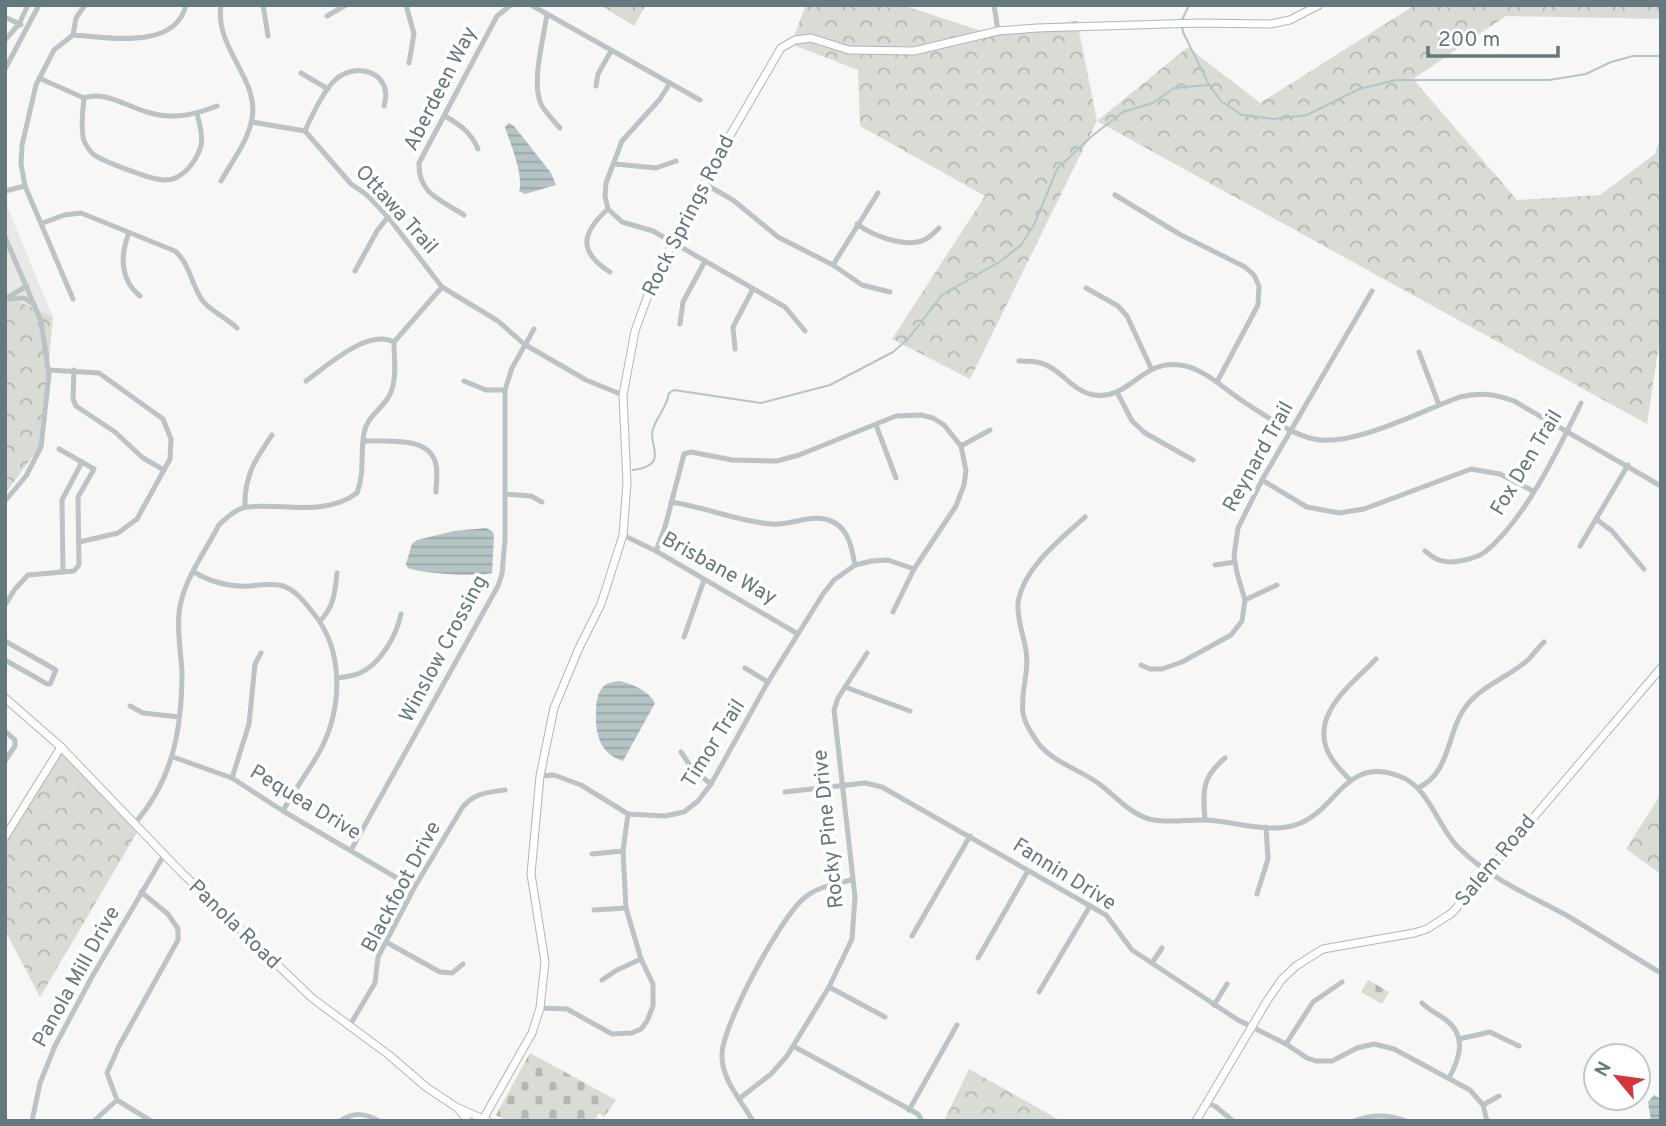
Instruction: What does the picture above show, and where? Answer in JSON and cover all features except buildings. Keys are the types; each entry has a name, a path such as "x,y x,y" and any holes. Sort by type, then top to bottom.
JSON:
{"street":[{"path":"5,40 19,24 28,5"},
{"path":"5,69 39,5"},
{"path":"73,35 76,18 85,5"},
{"path":"73,299 43,223 25,186 21,164 31,100 39,78 54,50 73,35 143,39 173,25 184,13 186,5"},
{"path":"220,181 252,122 252,98 225,43 220,20 221,5"},
{"path":"263,5 268,36"},
{"path":"327,16 346,5"},
{"path":"406,5 414,34 409,63"},
{"name":"Aberdeen Way","path":"464,215 423,187 418,176 419,163 496,16 511,5"},
{"path":"531,5 700,100"},
{"path":"994,5 998,31"},
{"name":"Rock Springs Road","path":"484,1120 532,1033 540,1008 545,962 531,874 540,776 557,699 601,604 623,535 627,483 623,395 635,331 645,300 673,243 725,144 781,48 803,38 811,38 849,50 914,51 998,31 1037,28 1270,24 1290,20 1319,5"},
{"path":"547,14 537,81 542,106 560,128"},
{"path":"5,17 26,27"},
{"path":"596,86 598,74 611,51"},
{"path":"252,122 304,131 328,89 342,75 357,71 376,76 386,87 388,94 384,106"},
{"path":"302,73 328,89"},
{"path":"39,78 84,98 91,95 102,97 160,115 197,114 217,106"},
{"path":"670,83 660,99 625,134 606,183 608,209 622,222 653,231 785,307 805,331"},
{"path":"84,98 82,129 85,142 92,153 107,162 166,181 187,171 201,146 197,114"},
{"path":"445,116 466,130 474,138 478,149"},
{"name":"Ottawa Trail","path":"304,131 351,184 367,195 388,217 442,287 498,321 524,344 586,380 623,395"},
{"path":"615,164 656,168 677,161"},
{"path":"705,184 733,200 778,237 833,265 862,285 890,292"},
{"path":"5,191 25,186"},
{"path":"833,265 878,193"},
{"path":"1115,195 1181,236 1245,267 1257,280 1261,292 1258,305 1217,382"},
{"path":"608,209 589,230 587,244 590,257 610,272"},
{"path":"43,223 64,215 81,213 175,251 183,257 202,300 237,328"},
{"path":"355,271 388,217"},
{"path":"857,224 881,238 915,242 927,239 939,228"},
{"path":"129,233 122,249 124,268 132,290 140,296"},
{"path":"5,237 41,321 49,370 41,447 26,475 5,501"},
{"path":"680,324 683,302 705,261"},
{"path":"5,298 27,286"},
{"path":"135,824 155,797 173,757 182,674 179,613 185,591 219,525 226,517 245,507 308,507 349,499 357,493 362,478 364,431 391,393 394,382 394,342 442,287"},
{"path":"1086,288 1118,306 1126,316 1151,368"},
{"path":"735,349 733,327 753,289"},
{"name":"Reynard Trail","path":"1245,600 1235,562 1238,528 1262,480 1372,291"},
{"path":"5,298 24,298 34,303"},
{"name":"Winslow Crossing","path":"351,850 498,586 504,555 505,390 512,368 534,328"},
{"path":"306,381 360,344 372,339 387,338 394,342"},
{"path":"1419,352 1438,405"},
{"path":"1019,361 1048,366 1074,387 1098,395 1118,394 1151,368 1179,364 1217,382 1253,408 1316,440 1337,440 1473,394 1495,395 1514,401 1661,486"},
{"path":"49,370 99,373 163,419 171,439 170,459 131,526 118,533 79,542"},
{"path":"74,370 73,399 76,406 164,470"},
{"path":"464,381 486,390 505,390"},
{"path":"1118,394 1132,421 1145,433 1193,460"},
{"name":"Fox Den Trail","path":"1425,551 1437,560 1445,562 1472,558 1484,553 1513,522 1581,403"},
{"path":"656,551 684,454 691,452 732,460 777,461 906,415 927,416 944,425 961,446 966,471 960,498 915,569 893,612"},
{"path":"876,425 896,478"},
{"path":"961,446 990,430"},
{"path":"245,507 244,486 254,462 272,436"},
{"path":"363,441 409,443 427,449 433,454 436,465 436,492"},
{"path":"6,602 28,575 74,571 78,568 78,497 94,469 59,449"},
{"path":"63,572 62,500 82,462"},
{"path":"1580,546 1628,465"},
{"path":"1262,480 1307,507 1332,513 1364,509 1471,470 1487,470 1500,474 1533,491"},
{"path":"506,494 531,496 542,502"},
{"path":"671,502 773,524 821,518 840,526 846,534 855,565 888,560 915,569"},
{"path":"1085,517 1034,568 1023,587 1018,603 1027,671 1023,713 1042,748 1101,785 1130,809 1147,818 1168,822 1205,820 1266,827 1291,826 1303,822 1350,780 1379,772 1404,777 1418,788 1454,843 1488,872 1661,973"},
{"path":"1596,519 1612,531 1644,569"},
{"name":"Brisbane Way","path":"623,535 656,551 798,634"},
{"path":"1215,565 1235,562"},
{"name":"Timor Trail","path":"628,814 676,815 698,801 711,784 798,634 834,580 855,565"},
{"path":"194,572 210,582 233,586 283,586 299,595 320,621 330,639 338,678 332,723 283,811"},
{"path":"320,621 333,603 337,573"},
{"path":"684,637 705,580"},
{"path":"1141,665 1150,669 1162,669 1182,662 1231,635 1242,621 1245,600 1277,585"},
{"path":"338,678 360,673 374,662 390,642 399,625 401,614"},
{"path":"5,641 56,670 50,684 47,684 5,660"},
{"path":"1418,788 1430,780 1443,764 1457,721 1467,705 1529,659 1544,642"},
{"path":"232,778 249,724 255,664 261,653"},
{"name":"Rocky Pine Drive","path":"740,1098 771,1074 793,1046 829,987 852,939 855,907 834,710 867,653"},
{"path":"1350,780 1330,757 1324,735 1325,722 1334,702 1376,659"},
{"path":"746,668 768,682"},
{"name":"Salem Road","path":"1196,1121 1282,979 1306,958 1335,946 1427,929 1452,913 1661,668"},
{"path":"845,687 910,711"},
{"name":"Panola Road","path":"5,698 61,747 164,855 293,983 390,1055 426,1087 456,1107 484,1120"},
{"path":"130,706 143,713 179,717"},
{"path":"5,731 15,740 15,746 5,761"},
{"path":"7,831 61,747"},
{"path":"681,751 693,771 711,784"},
{"name":"Pequea Drive","path":"173,757 232,778 414,888"},
{"path":"1205,820 1207,777 1225,758"},
{"path":"540,776 554,775 581,785 628,814 623,851 626,908 655,996 647,1021 641,1029 632,1033 612,1034 567,1009 540,1008"},
{"name":"Fannin Drive","path":"785,792 865,783 882,787 1090,906 1111,920 1132,950 1214,1005 1307,1058 1325,1061 1340,1058 1366,1045 1381,1044 1449,1077 1470,1090 1483,1105"},
{"name":"Blackfoot Drive","path":"350,1025 375,983 378,957 414,888 467,802 483,793 505,790"},
{"path":"1257,894 1268,859 1266,827"},
{"path":"912,936 970,836"},
{"path":"592,854 623,851"},
{"name":"Panola Mill Drive","path":"32,1121 40,1083 55,1046 93,975 164,855"},
{"path":"978,958 1028,871"},
{"path":"753,1121 729,1083 723,1068 722,1053 728,1027 767,951 794,908 820,888 851,880"},
{"path":"142,892 168,914 178,929 178,940 109,1066 108,1078 117,1100 151,1121"},
{"path":"1039,992 1090,906"},
{"path":"594,910 626,908"},
{"path":"386,942 440,972 452,973 463,964"},
{"path":"1152,963 1162,948"},
{"path":"602,980 641,959"},
{"path":"1286,1044 1313,1002 1342,982"},
{"path":"1214,1005 1227,984"},
{"path":"829,987 884,1017"},
{"path":"1422,1003 1453,1026 1459,1039 1458,1059 1449,1077"},
{"path":"909,1110 957,1025"},
{"path":"1459,1039 1490,1031 1519,1046"},
{"path":"793,1046 918,1115 922,1121"},
{"path":"1487,1121 1483,1105 1499,1096"},
{"path":"94,1121 117,1100"},
{"path":"1206,1103 1215,1106 1233,1121"},
{"path":"456,1107 468,1121"},
{"path":"341,1121 350,1115 359,1114 369,1115 379,1121"},
{"path":"1354,1121 1375,1115 1388,1115 1406,1121"}],"shaded area":[{"path":"509,123 551,173 556,185 525,194 519,191 518,168 505,127"},
{"path":"5,201 30,262 53,317 5,298"},
{"path":"486,528 494,535 492,573 437,573 408,568 406,564 412,544 417,540 454,531"},
{"path":"619,681 640,689 655,703 623,761 615,758 600,742 596,720 600,691 607,684"},
{"path":"1654,1095 1661,1099 1661,1121 1651,1121"}],"green space":[{"path":"600,5 646,5 634,26"},
{"path":"806,5 902,5 985,32 1077,21 1097,121 970,379 892,339 985,196 860,126 858,70 791,44"},
{"path":"1415,5 1661,5 1661,19 1506,16 1413,79 1517,200 1600,195 1655,154 1661,135 1661,331 1647,424 1097,121 1188,47 1260,103"},
{"path":"5,298 53,317 41,445 5,494"},
{"path":"57,745 139,829 40,997 5,930 5,842"},
{"path":"1661,794 1661,874 1626,849"},
{"path":"1368,980 1389,992 1382,1004 1361,992"},
{"path":"530,1053 616,1100 604,1117 599,1113 594,1121 508,1121 496,1115"},
{"path":"969,1069 1061,1121 944,1121"}],"waterway":[{"path":"1182,20 1189,5"},
{"path":"1182,26 1209,85 1221,101 1242,115 1274,119 1307,115 1359,89 1396,80 1549,80 1586,74 1611,62 1633,56 1661,56"},
{"path":"633,470 651,464 654,459 653,429 669,393 674,390 761,403 830,385 893,352 908,339 942,295 1001,261 1021,245 1035,223 1057,169 1092,136 1123,112 1153,103 1174,88 1209,85"}]}
